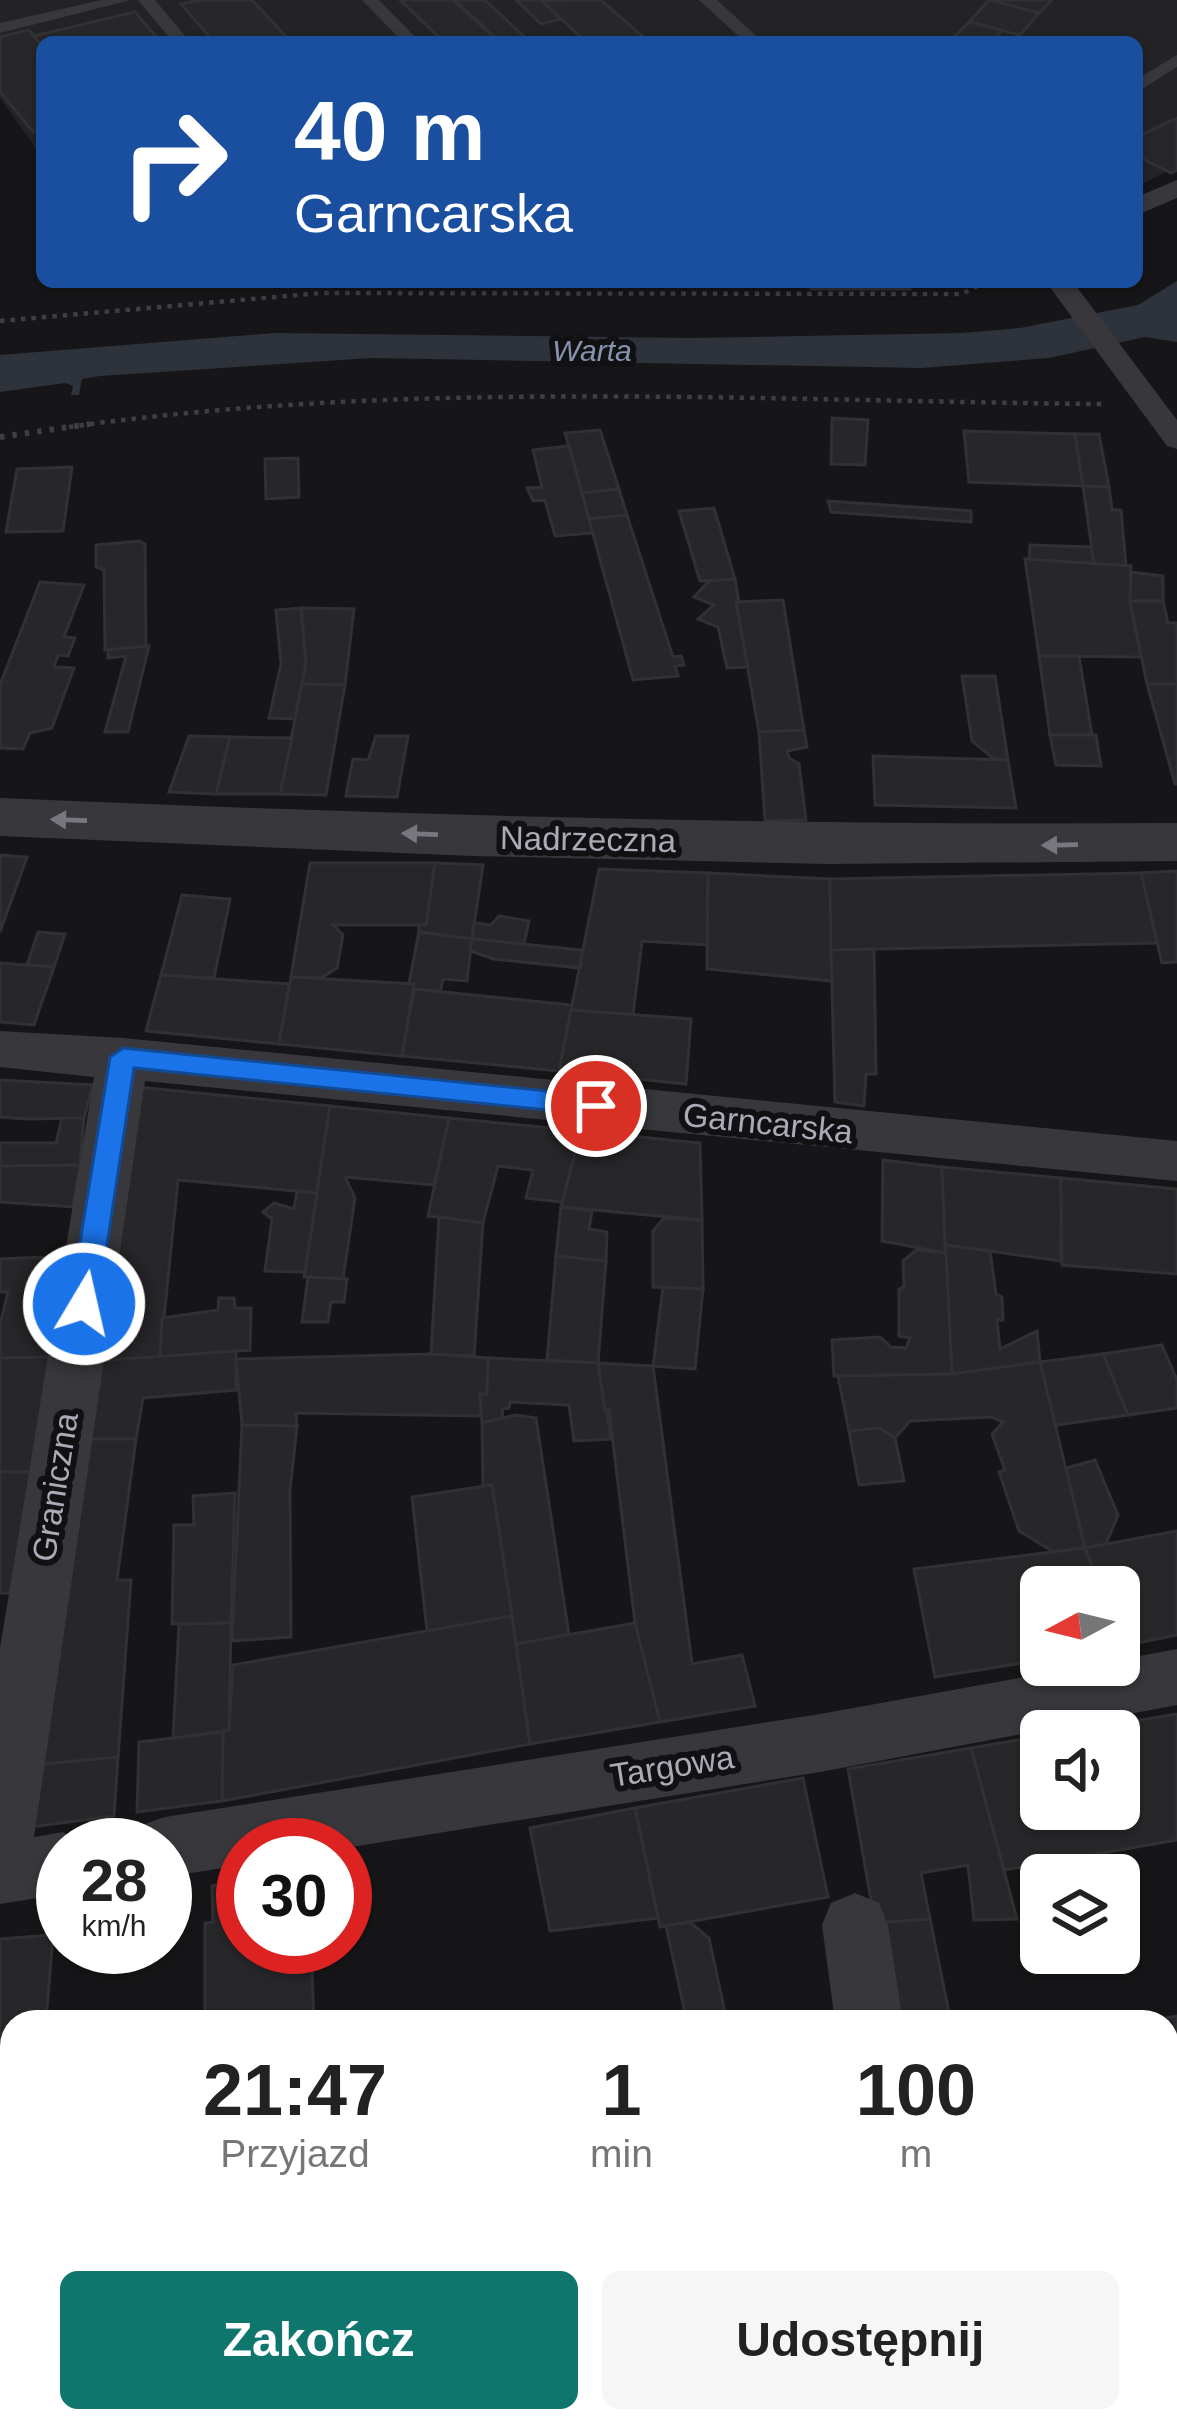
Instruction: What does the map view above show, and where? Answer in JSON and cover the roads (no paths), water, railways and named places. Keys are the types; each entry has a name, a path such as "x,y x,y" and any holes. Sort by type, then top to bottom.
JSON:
{"street":[{"path":"1143,205 1177,188"},
{"path":"1063,288 1177,440"},
{"name":"Nadrzeczna","path":"0,817 472,837 828,845 1177,842"},
{"name":"Garncarska","path":"0,1049 123,1057 1177,1161"},
{"name":"Graniczna","path":"0,1846 123,1057"},
{"name":"Targowa","path":"192,1843 820,1743 1177,1676"},
{"path":"0,1873 36,1867"},
{"path":"854,1925 866,2010"}],"lane":[{"path":"0,28 123,0"},
{"path":"146,0 177,36"},
{"path":"370,0 406,36"},
{"path":"706,0 747,36"},
{"path":"1143,83 1177,60"}],"water":[{"name":"Warta","path":"1177,281 1177,342 1145,337 1049,358 921,368 371,358 100,376 82,379 79,395 71,395 73,386 65,383 0,392 0,355 275,333 690,338 962,333 1020,328 1138,305"}]}
